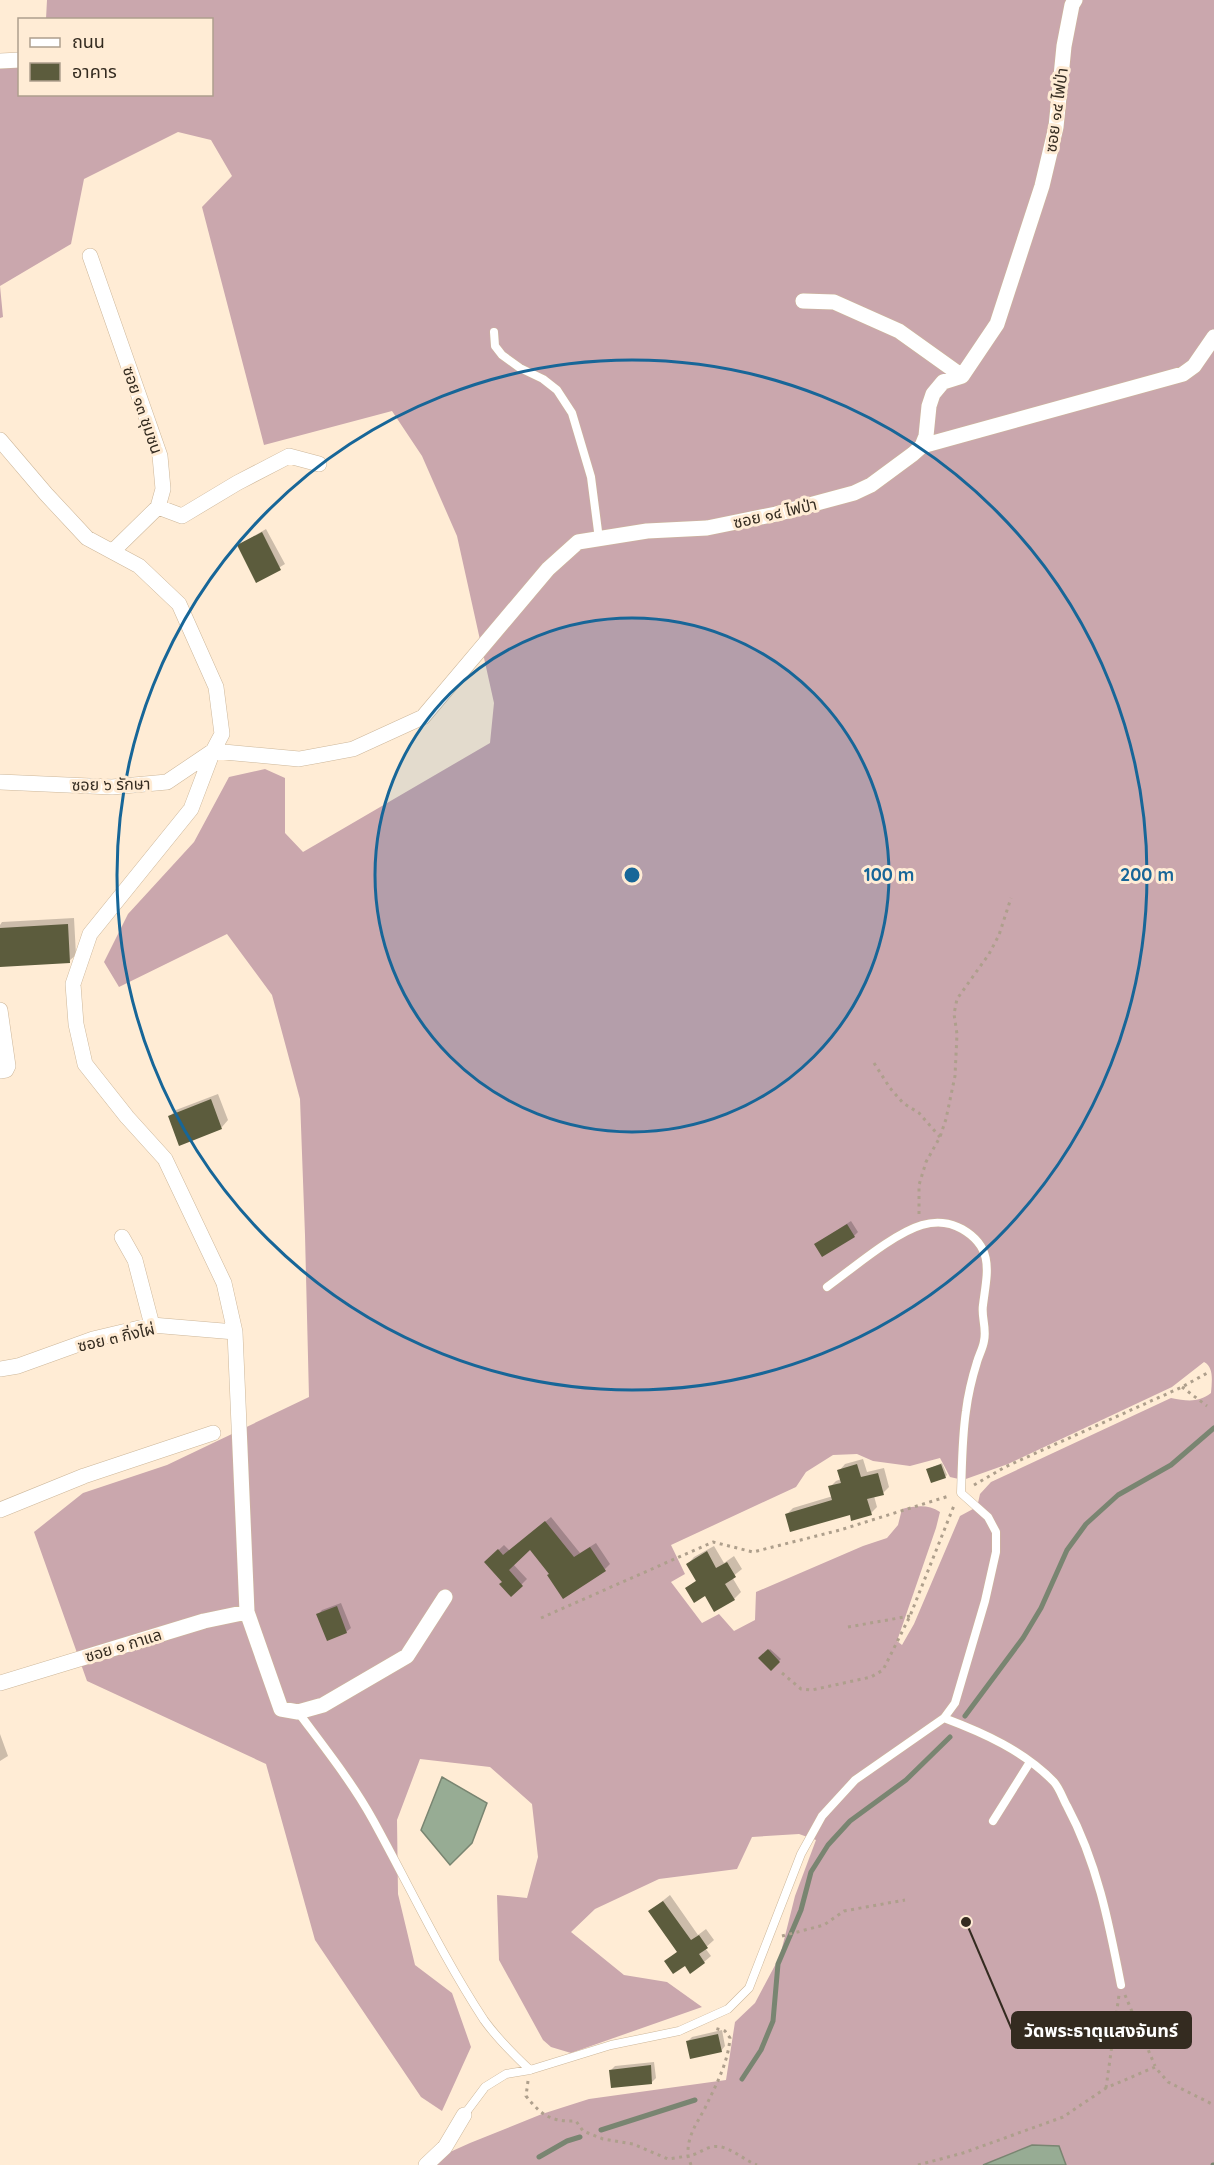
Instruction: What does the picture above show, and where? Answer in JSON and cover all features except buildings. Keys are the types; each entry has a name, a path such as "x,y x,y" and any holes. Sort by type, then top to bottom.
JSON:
{"street":[{"name":"ซอย ๑๔ ไฟป่า","path":"213,751 299,759 353,749 423,717 548,569 578,542 647,531 706,528 776,514 854,493 871,484 922,446 926,436 929,406 933,394 943,382 962,376 997,324 1042,186 1056,127 1064,46 1075,0"},
{"path":"0,61 18,60"},
{"name":"ซอย ๑๓ ชุมชน","path":"90,256 160,456 163,489 158,507"},
{"path":"802,301 834,302 899,331 962,376"},
{"path":"922,446 1183,374 1194,366 1214,337"},
{"path":"0,440 87,538 139,566 179,604 216,687 222,734 213,751 191,809 90,934 73,984 76,1024 85,1064 165,1160 224,1283 235,1332 247,1612 280,1709 298,1712 323,1705 407,1656 446,1597"},
{"path":"113,551 158,507 182,516 237,483 289,456 319,464"},
{"name":"ซอย ๖ รักษา","path":"0,782 112,787 168,782 213,751"},
{"path":"0,1010 8,1066 6,1070 0,1071"},
{"path":"122,1237 135,1260 152,1325"},
{"name":"ซอย ๓ กิ่งไผ่","path":"0,1369 18,1366 93,1339 152,1325 235,1332"},
{"path":"0,1510 84,1476 213,1433"},
{"name":"ซอย ๑ กาแล","path":"0,1683 204,1621 247,1612"},
{"path":"426,2165 445,2147 464,2115"}],"lane":[{"path":"494,332 495,346 502,355 550,384 557,390 572,413 591,477 599,538"},
{"path":"464,2115 485,2087 506,2074 530,2070 611,2044 679,2031 728,2008 749,1988 801,1854 822,1816 855,1780 945,1718 955,1703 985,1601 996,1552 996,1532 988,1517 961,1493 966,1412 984,1341 986,1324 982,1308 988,1274 986,1258 971,1234 957,1226 933,1222 903,1233 827,1287"},
{"path":"298,1712 372,1818 430,1928 485,2021 508,2049 530,2070"},
{"path":"945,1718 992,1737 1030,1762 1055,1784 1080,1830 1105,1904 1121,1984"},
{"path":"993,1821 1030,1762"}],"path":[{"path":"921,1225 918,1210 919,1185 926,1162 940,1137 955,1076 957,1034 954,1014 957,999 999,935 1011,898"},
{"path":"874,1063 903,1103 919,1113 940,1137"},
{"path":"541,1618 713,1542 753,1552 840,1530 961,1493 1005,1467 1182,1387 1209,1372"},
{"path":"1182,1387 1206,1406"},
{"path":"782,1673 801,1689 812,1690 871,1677 883,1670 910,1616 949,1515 961,1493"},
{"path":"848,1627 910,1616"},
{"path":"779,1936 802,1932 824,1924 844,1911 905,1900"},
{"path":"1121,1984 1155,2067 1168,2082 1214,2105"},
{"path":"1106,2088 1121,1984"},
{"path":"691,2165 688,2143 729,2055 730,2038 725,2031 715,2028 704,2031"},
{"path":"918,2165 963,2153 1063,2116 1106,2088 1155,2067"},
{"path":"530,2070 526,2096 538,2111 559,2121 576,2121 583,2131 603,2139 633,2144 668,2159 696,2155 711,2147 723,2147 757,2165"}],"shaded area":[{"path":"47,0 1214,0 1214,2165 437,2165 450,2152 470,2143 542,2114 589,2099 726,2080 735,2022 755,2003 780,1956 795,1896 816,1840 799,1834 752,1837 737,1869 659,1879 595,1909 571,1932 624,1975 667,1982 702,2007 571,2053 551,2047 543,2040 499,1960 497,1895 527,1898 538,1857 532,1804 490,1767 420,1759 397,1820 398,1894 415,1965 452,1993 471,2047 442,2111 421,2097 315,1940 266,1764 87,1681 34,1532 83,1493 167,1465 309,1397 300,1099 272,995 227,934 119,987 104,962 128,914 194,842 229,777 265,769 285,778 285,833 303,852 490,743 494,703 457,536 422,456 392,411 264,445 202,207 232,176 211,140 178,132 84,179 71,244 0,286 0,66 18,63 18,96 213,96 213,18 46,18","holes":["1204,1362 1209,1367 1212,1384 1211,1393 1206,1396 1192,1400 1171,1398 991,1482 980,1494 978,1503 973,1509 960,1516 914,1624 902,1645 897,1641 940,1512 931,1508 902,1509 898,1525 887,1538 756,1592 755,1620 734,1631 719,1614 702,1623 671,1582 685,1574 671,1545 796,1487 806,1472 833,1455 857,1454 873,1461 910,1466 940,1458 950,1477 963,1480 1008,1464 1172,1387"]},
{"path":"0,286 3,317 0,318"},
{"path":"442,1777 487,1803 472,1843 450,1865 421,1830"},
{"path":"1032,2145 1059,2146 1066,2165 983,2165"}],"waterway":[{"path":"965,1716 1023,1638 1041,1608 1067,1550 1086,1524 1118,1495 1171,1465 1214,1428"},
{"path":"742,2079 761,2050 773,2021 778,1964 801,1910 811,1872 828,1845 850,1821 906,1780 950,1737"},
{"path":"601,2130 695,2100"},
{"path":"539,2157 567,2141 580,2137"}],"place":[{"name":"วัดพระธาตุแสงจันทร์","path":"966,1922"}]}
